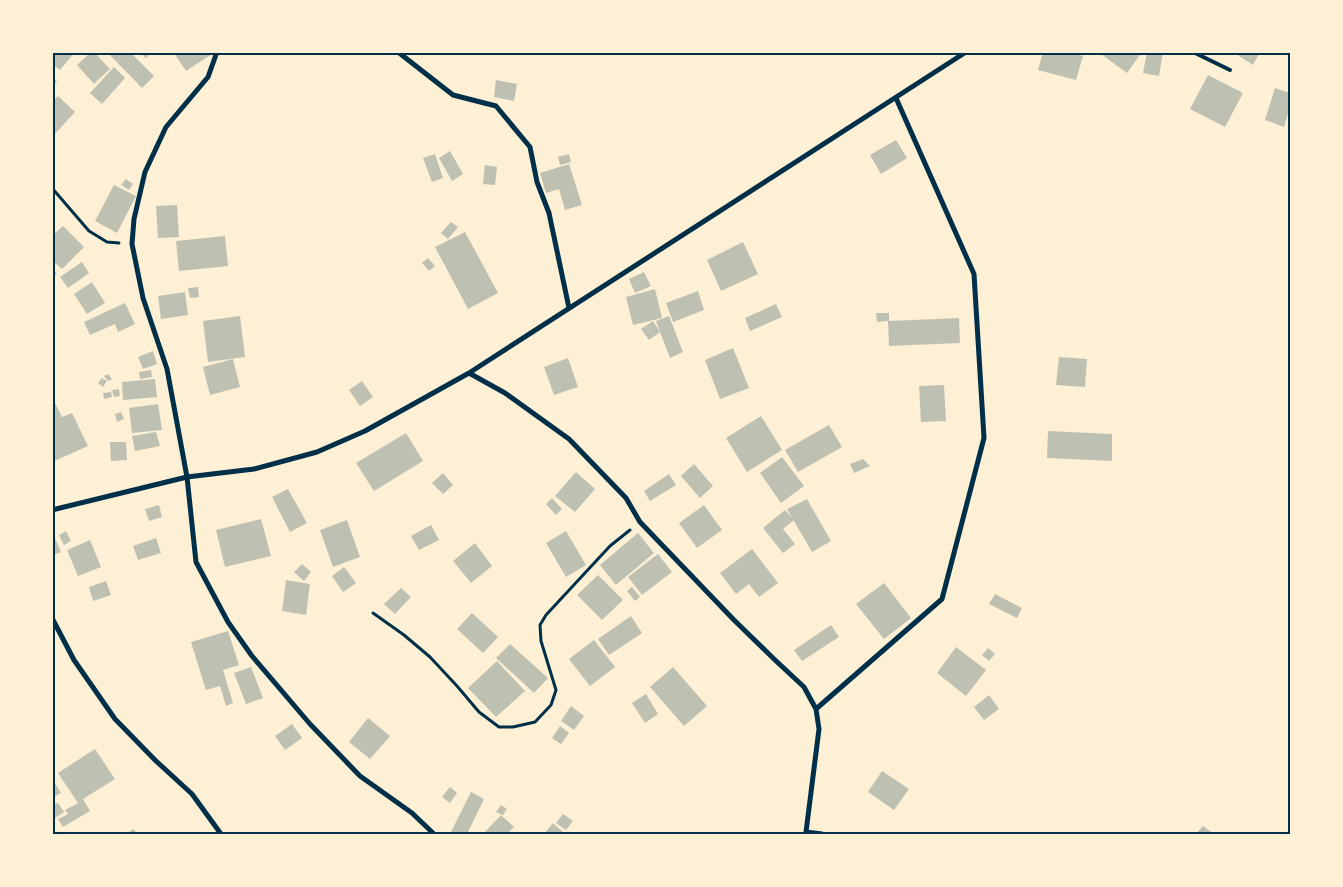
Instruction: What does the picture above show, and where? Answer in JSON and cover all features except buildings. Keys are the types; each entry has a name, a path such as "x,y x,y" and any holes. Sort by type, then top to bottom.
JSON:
{"street":[{"path":"398,52 453,95 496,106 530,147 537,182 549,213 569,308"},
{"path":"53,509 187,477 254,469 318,452 365,431 469,373 966,52"},
{"path":"219,53 208,77 166,127 146,172 134,219 132,244 143,298 167,369 187,477 196,562 228,622 242,643 310,724 360,776 412,813 434,834"},
{"path":"816,709 942,599 984,438 974,274 896,98"},
{"path":"469,373 504,393 569,439 626,498 640,522 734,620 804,687 816,709 819,729 806,833 822,834"},
{"path":"52,618 74,660 115,719 192,794 221,834"}],"lane":[{"path":"1193,52 1230,70"}],"path":[{"path":"52,188 89,232 107,242 132,244"},
{"path":"373,613 404,635 430,657 479,712 499,727 513,727 535,722 551,705 556,690 541,641 540,625 546,615 610,546 640,522"}]}
